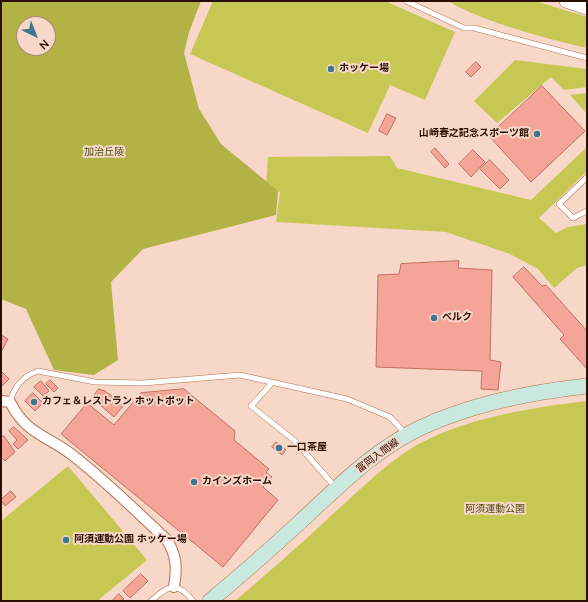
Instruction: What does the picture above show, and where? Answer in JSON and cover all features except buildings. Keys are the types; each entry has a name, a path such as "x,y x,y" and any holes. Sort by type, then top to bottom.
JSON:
{"main road":[{"name":"富岡入間線","path":"210,601 259,560 374,456 407,435 444,418 492,404 548,390 587,386"}],"street":[{"path":"566,1 587,8"},
{"path":"6,401 34,432 71,454 167,540 174,550 176,560 174,587"}],"lane":[{"path":"406,1 464,28 474,28 587,58"},
{"path":"587,177 559,204 573,218 587,211"},
{"path":"6,401 21,381 30,374 38,371 95,382 143,383 240,375 347,399 390,417 407,435"},
{"path":"272,383 251,406 295,441 336,489"},
{"path":"151,601 163,590 174,587 181,589 193,601"}],"green space":[{"name":"加治丘陵","path":"1,1 201,1 189,32 184,53 199,109 221,144 278,191 276,215 143,249 111,282 118,360 94,375 54,370 26,309 1,299"},
{"name":"ホッケー場","path":"213,1 385,1 455,32 425,100 390,85 368,133 190,54"},
{"path":"448,1 535,1 587,17 587,48 534,35 497,23"},
{"path":"515,60 587,69 587,87 564,90 551,77 497,123 474,101"},
{"path":"587,93 587,114 570,95"},
{"path":"587,147 587,171 539,218 556,233 568,227 587,224 587,265 577,268 554,288 538,269 510,254 446,232 276,222 280,192 266,187 268,157 390,156 397,168 531,200"},
{"name":"阿須運動公園","path":"587,401 587,601 235,601 372,478 391,462 412,448 452,429 474,422 520,411"},
{"name":"阿須運動公園 ホッケー場","path":"68,466 147,560 97,601 1,601 1,521"}],"place":[{"name":"ホッケー場","path":"331,69"},
{"name":"山崎春之記念スポーツ館","path":"537,134"},
{"name":"ベルク","path":"434,318"},
{"name":"カフェ＆レストラン ホットポット","path":"34,402"},
{"name":"一口茶屋","path":"279,448"},
{"name":"カインズホーム","path":"194,482"},
{"name":"阿須運動公園 ホッケー場","path":"66,540"}]}
